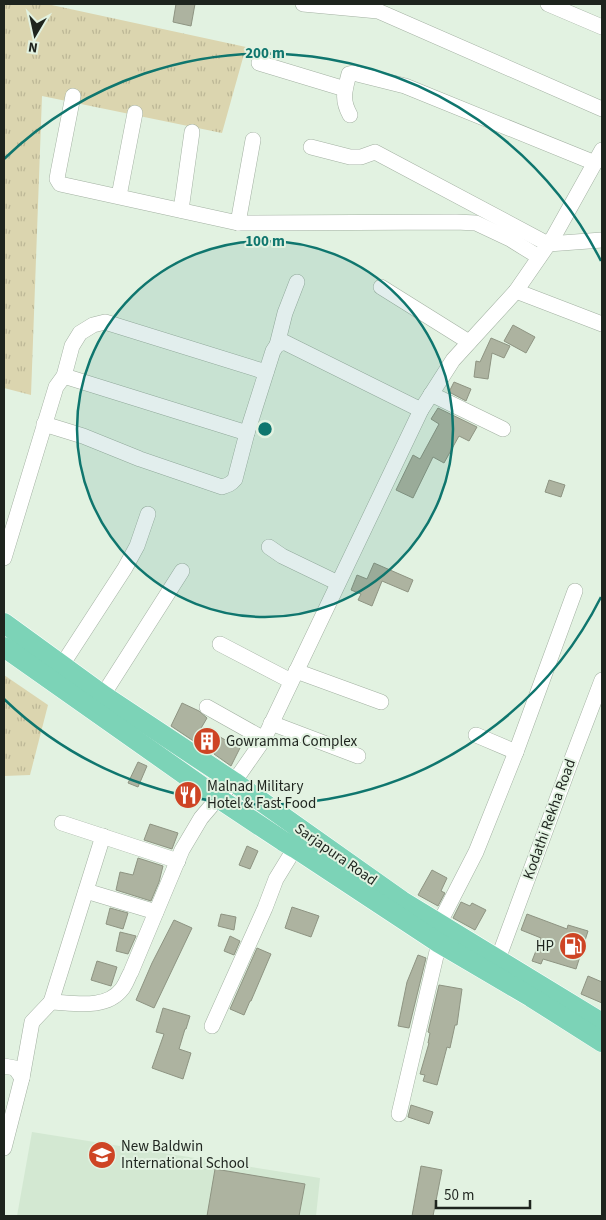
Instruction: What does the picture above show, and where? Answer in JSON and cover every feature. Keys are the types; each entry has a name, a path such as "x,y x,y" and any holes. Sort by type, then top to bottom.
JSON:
{"main road":[{"name":"Sarjapura Road","path":"4,623 103,695 234,782 402,901 439,933 498,959 602,1023"},
{"name":"Sarjapura Road","path":"4,647 218,798 283,841 439,933 531,997 602,1042"}],"street":[{"path":"303,4 378,11 602,109"},
{"path":"548,4 602,27"},
{"path":"259,63 345,89"},
{"path":"350,115 344,99 349,74 353,73 405,86 595,163"},
{"path":"73,96 57,179 60,184 238,223 476,223 510,239 539,257"},
{"path":"120,196 135,113"},
{"path":"181,210 192,132"},
{"path":"238,223 252,140"},
{"path":"311,147 350,157 361,157 374,152 548,244 602,240"},
{"path":"51,1002 93,1004 111,999 122,989 131,972 182,850 201,818 234,782 264,739 421,410 453,360 516,291 554,236 602,150"},
{"path":"44,424 83,436 140,459 222,487 231,483 235,479 266,372 297,282"},
{"path":"381,287 470,342"},
{"path":"516,291 602,324"},
{"path":"4,558 56,387 64,376 72,346 80,333 93,325 105,322 266,372"},
{"path":"277,344 284,342 421,410"},
{"path":"64,376 247,433"},
{"path":"431,394 504,429"},
{"path":"62,666 125,568 148,514"},
{"path":"269,547 282,556 338,583"},
{"path":"103,695 182,572"},
{"path":"399,1114 439,933 476,852 516,752 575,591"},
{"path":"220,644 294,676 381,702"},
{"name":"Kodathi Rekha Road","path":"498,959 602,680"},
{"path":"207,707 264,739"},
{"path":"271,723 358,756"},
{"path":"476,734 516,752"},
{"path":"62,823 178,861"},
{"path":"4,1148 22,1078 32,1022 51,1002 103,836"},
{"path":"212,1026 276,879 295,848"},
{"path":"86,891 156,912"},
{"path":"4,1066 15,1068 22,1078"}],"shaded area":[{"name":"New Baldwin International School","path":"32,1132 320,1178 316,1216 17,1216"}],"green space":[{"path":"4,4 47,4 246,47 222,133 42,96 31,395 4,388"},
{"path":"4,675 48,705 30,775 4,776"}],"building":[{"path":"176,4 195,4 191,26 173,22"},
{"path":"513,325 535,337 526,353 504,341"},
{"path":"491,338 510,346 504,358 492,353 488,379 474,377 476,361 480,362"},
{"path":"454,382 471,389 466,401 449,392"},
{"path":"438,408 477,427 469,441 459,436 444,463 433,457 413,498 396,490 413,455 420,459 439,424 431,419"},
{"path":"549,480 565,485 561,497 545,492"},
{"path":"374,563 413,580 408,592 382,581 372,606 358,600 361,594 351,590 357,575 367,579"},
{"path":"182,703 199,711 207,718 200,730 220,737 240,748 231,766 171,726"},
{"path":"138,762 147,766 138,787 128,783"},
{"path":"150,824 178,833 172,849 144,840"},
{"path":"247,846 258,851 250,869 239,865"},
{"path":"138,858 163,866 151,901 116,890 120,872 133,875"},
{"path":"432,870 447,878 441,891 445,893 438,906 418,895"},
{"path":"461,902 470,906 472,903 486,910 475,930 453,918"},
{"path":"292,907 319,916 311,937 285,928"},
{"path":"110,908 128,913 123,929 106,924"},
{"path":"221,914 236,917 234,930 218,926"},
{"path":"527,914 567,929 568,925 588,931 576,969 543,959 541,964 532,961 541,938 521,930"},
{"path":"174,920 192,928 154,1008 136,1000"},
{"path":"120,932 136,936 128,954 116,951"},
{"path":"230,936 240,941 234,955 224,951"},
{"path":"257,948 271,954 244,1015 230,1009"},
{"path":"418,955 426,958 409,1028 398,1026 407,982"},
{"path":"97,961 117,967 111,986 91,980"},
{"path":"588,976 602,982 602,1003 581,994"},
{"path":"439,985 462,989 457,1025 455,1025 450,1048 447,1047 437,1085 423,1081 425,1075 420,1074 429,1043 430,1033 428,1032"},
{"path":"163,1008 190,1016 179,1049 191,1053 183,1079 152,1068 164,1034 156,1032"},
{"path":"411,1105 433,1112 429,1124 408,1117"},
{"path":"421,1166 442,1170 433,1216 412,1216"},
{"path":"215,1169 305,1184 299,1216 207,1216"}],"place":[{"name":"Gowramma Complex","path":"207,741"},
{"name":"Malnad Military Hotel & Fast Food","path":"188,795"},
{"name":"HP","path":"573,946"},
{"name":"New Baldwin International School","path":"102,1155"}]}
